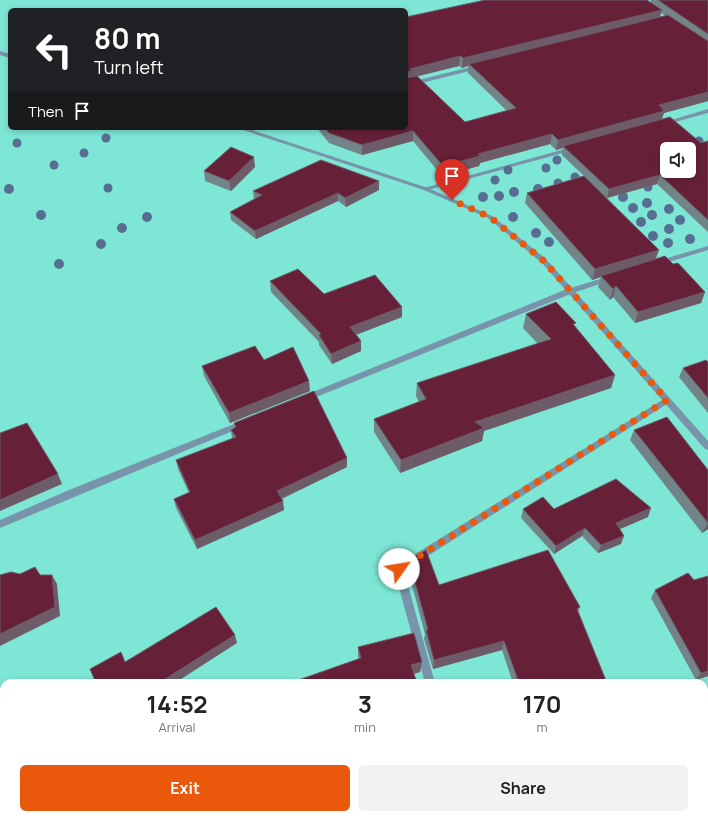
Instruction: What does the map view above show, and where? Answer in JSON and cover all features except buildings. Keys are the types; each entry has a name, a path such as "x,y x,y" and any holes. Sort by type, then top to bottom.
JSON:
{"street":[{"path":"408,84 482,66"},
{"path":"655,126 708,111"},
{"path":"246,130 426,190 490,217 544,261 708,446"},
{"path":"426,190 578,147"},
{"path":"650,266 708,248"},
{"path":"299,401 570,291 621,275"},
{"path":"429,679 399,569 667,400"},
{"path":"0,524 72,493 255,419"}],"route":[{"path":"399,569 667,400 544,261 490,217 452,200"}]}
